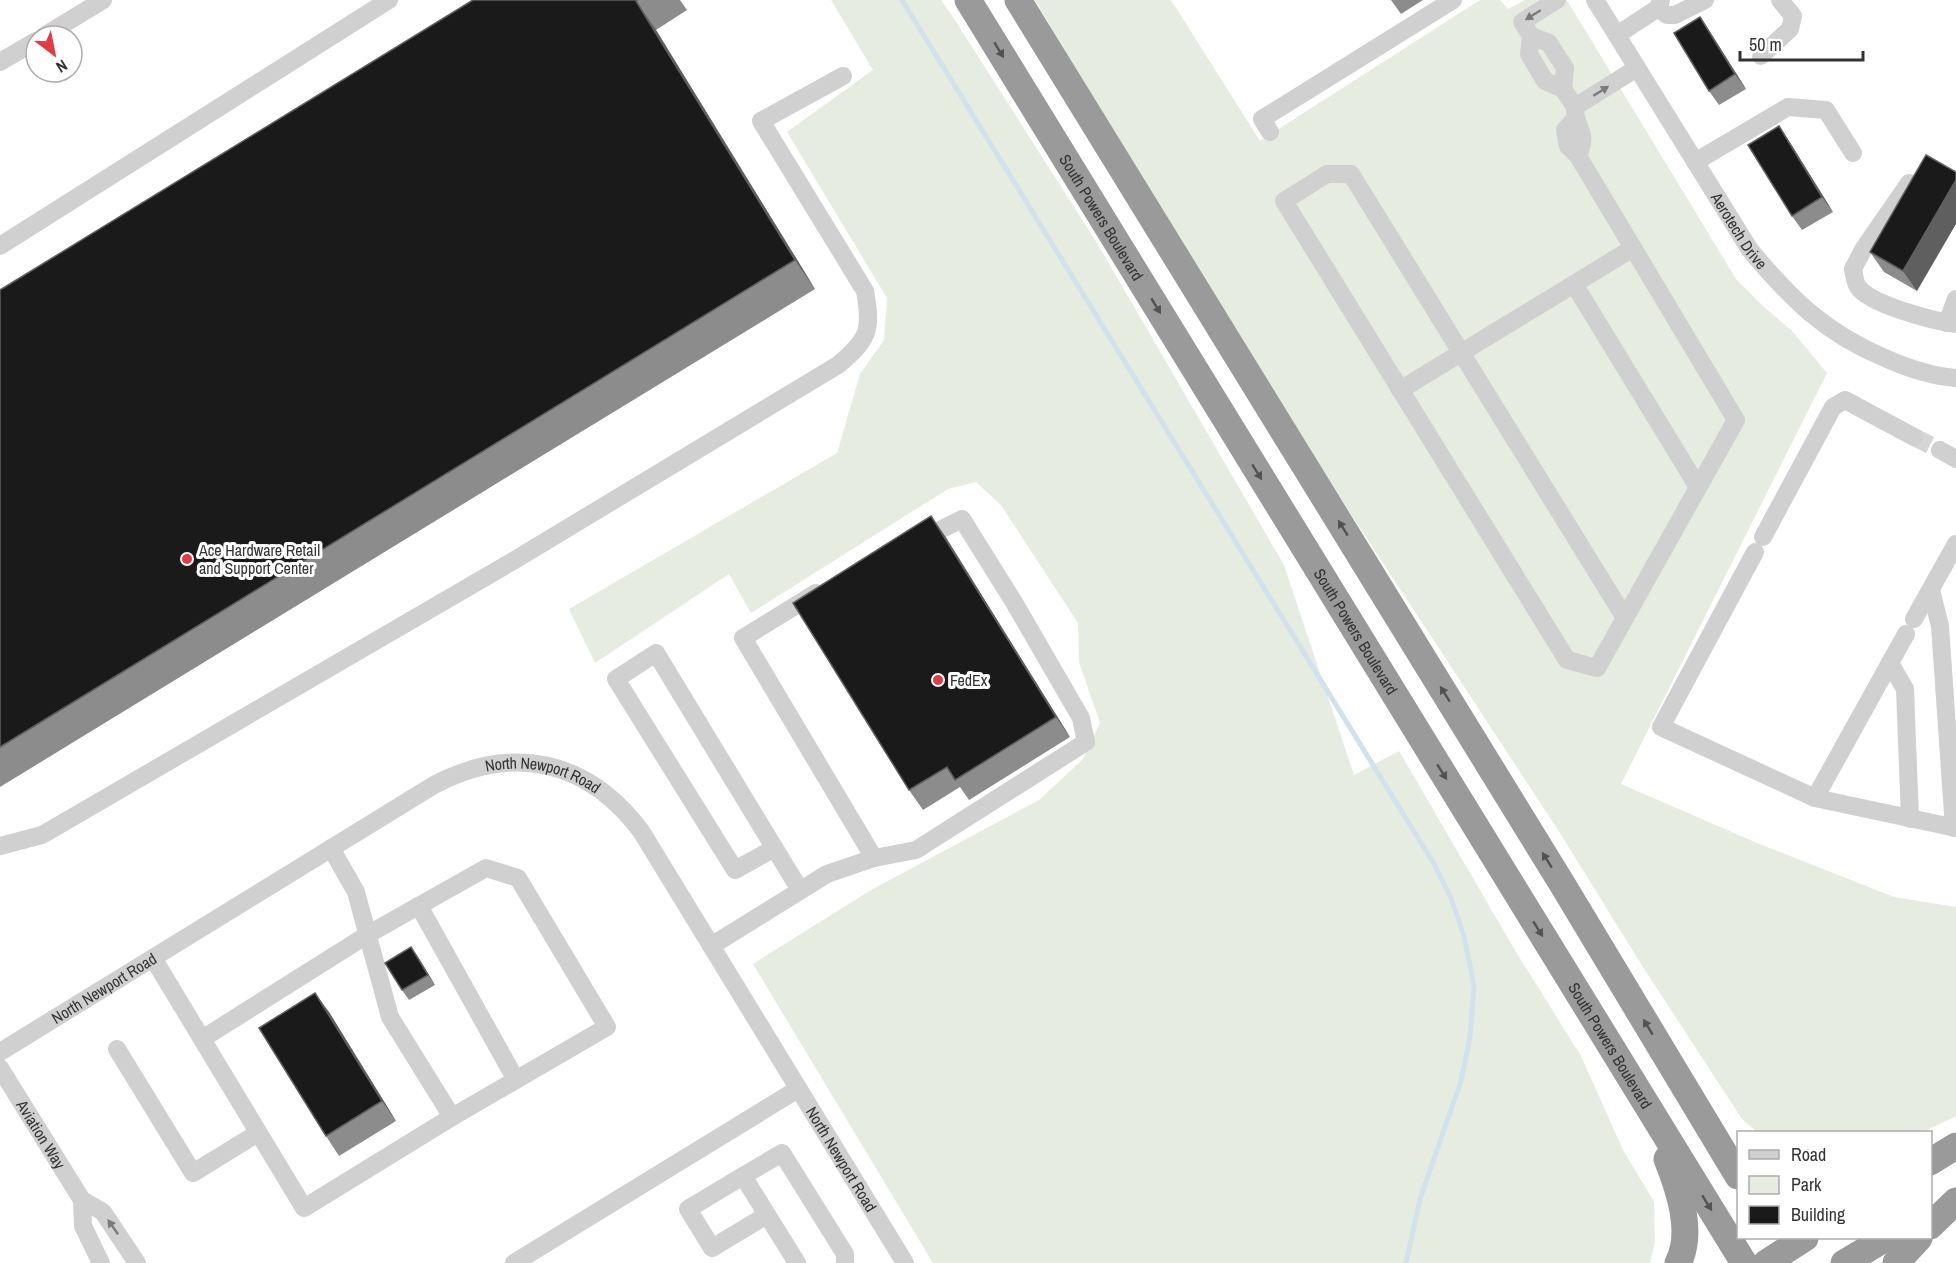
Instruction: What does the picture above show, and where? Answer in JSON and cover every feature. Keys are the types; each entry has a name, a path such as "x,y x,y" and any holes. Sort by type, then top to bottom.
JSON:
{"highway":[{"name":"South Powers Boulevard","path":"968,0 1744,1263"},
{"path":"1019,0 1564,887 1737,1174"},
{"path":"1678,1077 1725,1130 1737,1140"},
{"path":"1643,1100 1675,1179 1683,1208 1684,1231 1681,1257 1678,1263"},
{"path":"1932,1210 1956,1195"},
{"path":"1932,1224 1956,1201"},
{"path":"1844,1263 1884,1239"},
{"path":"1896,1263 1918,1239"}],"street":[{"path":"64,24 104,0"},
{"path":"0,246 389,0"},
{"path":"1270,132 1262,119 1453,0"},
{"path":"1557,0 1522,22 1531,36 1549,43 1565,68 1563,89 1575,113"},
{"name":"Aerotech Drive","path":"1595,0 1750,250 1797,303 1830,330 1864,350 1906,367 1956,378"},
{"path":"1617,35 1659,4 1667,15 1675,15 1705,0"},
{"path":"1761,56 1791,29 1792,16 1780,0"},
{"path":"0,62 24,47"},
{"path":"1625,618 1351,174 1328,174 1284,201 1567,660 1597,668 1736,420 1578,156 1568,146 1565,130 1575,113 1637,68"},
{"path":"0,846 42,835 513,561 838,364 852,353 862,342 868,328 865,291 761,122 843,76"},
{"path":"1695,162 1788,107 1826,110 1853,153"},
{"path":"1909,183 1864,248 1853,269 1858,287 1880,303 1951,324 1956,299"},
{"path":"1400,390 1633,248"},
{"path":"1574,284 1698,487"},
{"path":"1914,437 1845,400 1833,407 1661,727 1815,798 1955,828 1940,626 1931,590"},
{"path":"1940,450 1956,459"},
{"path":"711,946 826,874 874,858 916,850 1086,742 1081,718 1016,604 962,519 909,545"},
{"path":"1815,798 1956,544"},
{"path":"834,582 743,638 874,858"},
{"path":"773,849 735,870 616,679 656,653 800,890"},
{"path":"1890,663 1905,689 1910,819"},
{"name":"North Newport Road","path":"0,1052 457,773 505,762 530,762 554,766 576,774 596,786 629,815 904,1263"},
{"path":"331,849 356,892 390,1017 452,1118"},
{"path":"153,958 304,1208 607,1027 518,878 486,868 367,935 202,1039"},
{"path":"419,906 516,1080"},
{"path":"117,1048 193,1173 258,1133"},
{"name":"Aviation Way","path":"1,1072 82,1200 103,1212 137,1263"},
{"path":"514,1263 798,1089"},
{"path":"767,1215 712,1248 688,1209 782,1153 844,1254 845,1263"},
{"path":"743,1176 797,1263"},
{"name":"Aviation Way","path":"82,1200 83,1226 101,1263"}],"green space":[{"path":"831,0 941,0 951,14 1097,243 1284,565 1354,775 1399,751 1516,952 1581,1056 1623,1150 1654,1202 1655,1242 1650,1263 933,1263 753,964 871,890 1039,800 1083,759 1100,723 1079,662 1078,623 1001,505 976,482 948,489 751,613 729,574 595,663 569,609 837,453 860,374 884,340 887,298 787,132 873,70"},
{"path":"1035,0 1171,0 1260,141 1480,0 1500,0 1508,9 1525,0 1565,0 1568,2 1736,279 1793,332 1827,373 1621,784 1757,843 1894,897 1956,907 1956,1116 1925,1131 1756,1131 1742,1119 1206,286"}],"building":[{"name":"Ace Hardware Retail and Support Center","path":"473,0 637,0 795,260 0,747 0,290"},
{"path":"1700,17 1735,74 1709,91 1674,33"},
{"path":"1779,126 1822,197 1792,216 1748,145"},
{"path":"1926,155 1956,172 1956,180 1903,271 1870,252"},
{"name":"FedEx","path":"931,516 1056,717 955,780 947,767 909,790 793,603"},
{"path":"411,947 428,975 402,990 385,963"},
{"path":"315,993 382,1101 326,1136 259,1028"}],"waterway":[{"path":"902,0 1434,864 1451,898 1464,936 1474,986 1470,1037 1461,1081 1420,1199 1406,1263"}],"tunnel":[{"path":"1914,437 1940,450"}],"place":[{"name":"Ace Hardware Retail and Support Center","path":"187,559"},
{"name":"FedEx","path":"938,680"}]}
